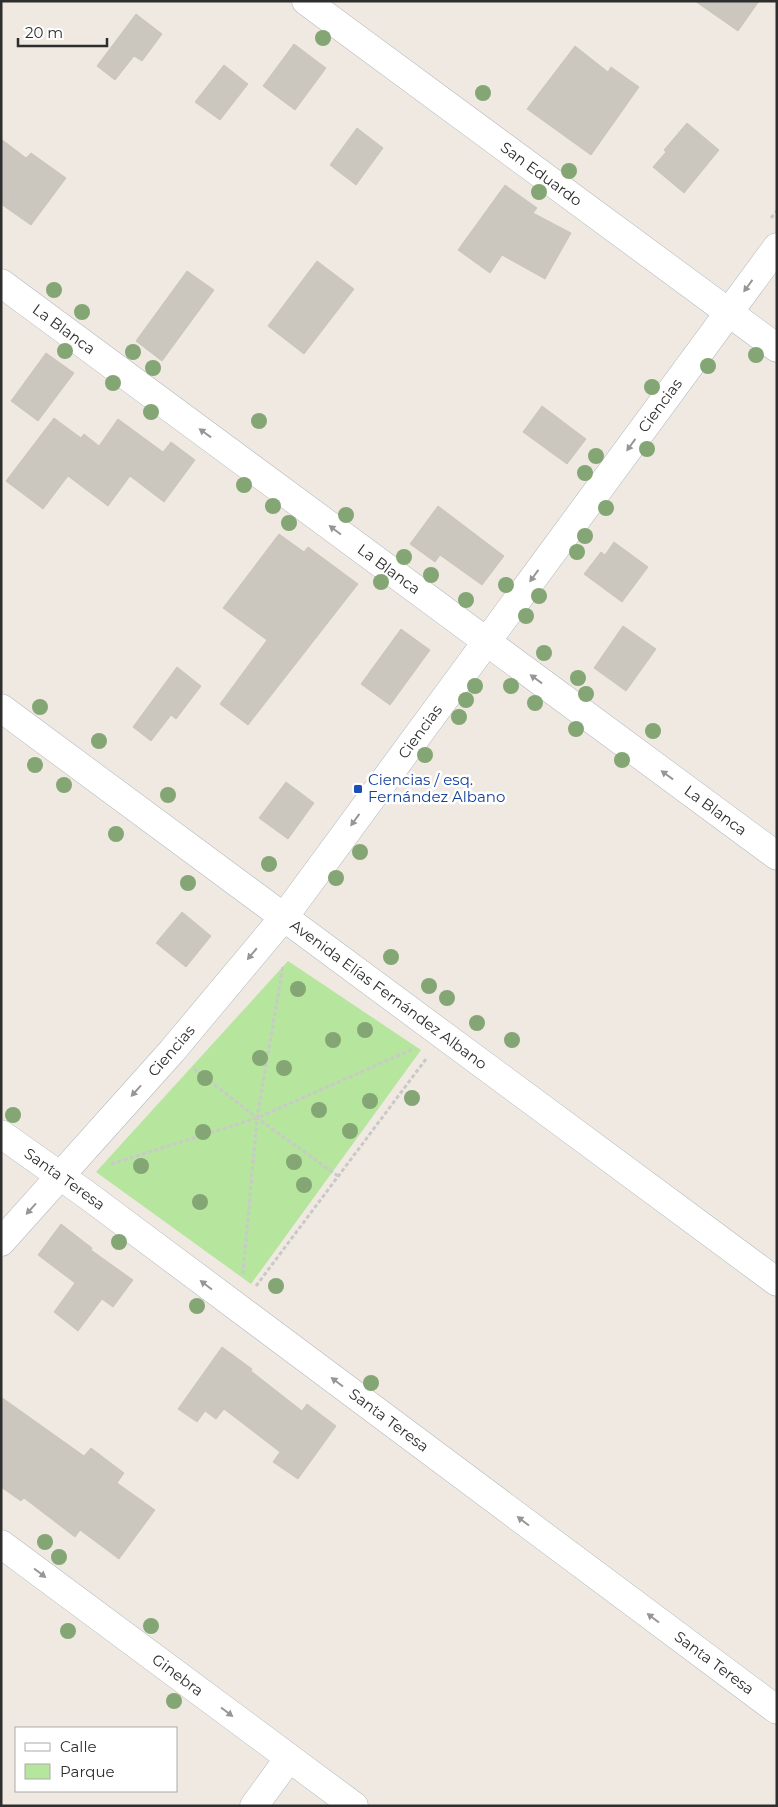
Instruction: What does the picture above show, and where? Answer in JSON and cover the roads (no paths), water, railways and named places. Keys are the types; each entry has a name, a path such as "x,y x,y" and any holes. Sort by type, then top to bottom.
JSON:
{"street":[{"name":"San Eduardo","path":"306,1 777,348"},
{"name":"Ciencias","path":"1,1242 172,1051 284,917 777,247"},
{"name":"La Blanca","path":"1,283 777,856"},
{"name":"Avenida Elías Fernández Albano","path":"1,708 777,1282"},
{"name":"Santa Teresa","path":"1,1134 68,1166 239,1309 777,1710"},
{"name":"Ginebra","path":"5,1554 354,1806"},
{"path":"254,1806 289,1758"}],"place":[{"name":"Ciencias / esq. Fernández Albano","path":"358,789"}]}
